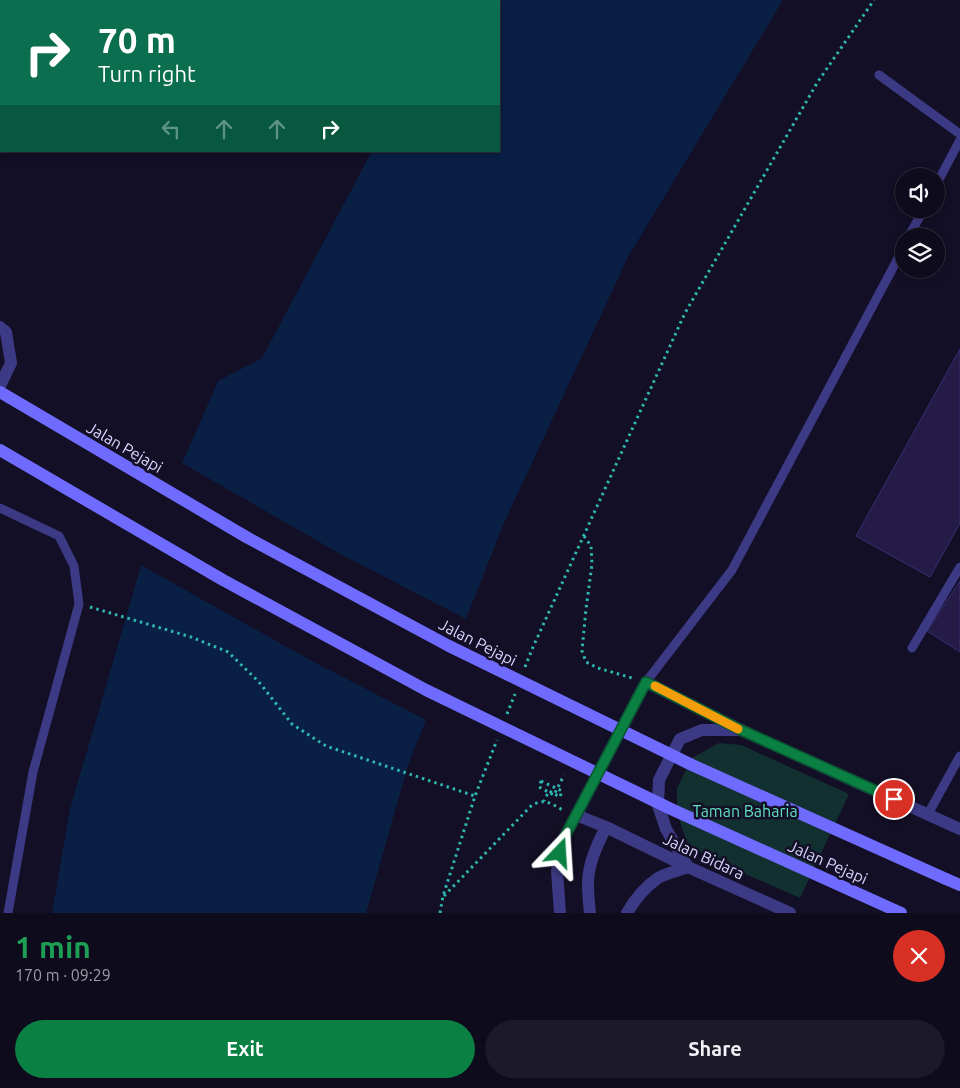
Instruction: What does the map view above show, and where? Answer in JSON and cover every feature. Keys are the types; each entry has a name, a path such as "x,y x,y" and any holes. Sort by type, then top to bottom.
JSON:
{"main road":[{"name":"Jalan Pejapi","path":"0,392 248,538 449,646 692,765 960,885"},
{"name":"Jalan Pejapi","path":"0,450 223,580 426,690 671,809 901,913"}],"street":[{"path":"0,327 6,332 11,363 0,386"},
{"path":"560,913 557,871 564,838 646,682 741,730 960,829"},
{"path":"627,913 644,889 660,878 688,867 666,829 658,806 660,780 680,740 702,730 741,730"},
{"name":"Jalan Bidara","path":"576,815 606,826 688,867 790,913"},
{"path":"590,913 588,884 591,861 595,847 606,826"}],"lane":[{"path":"879,75 960,134"},
{"path":"945,168 960,140"},
{"path":"646,682 732,570 895,264"},
{"path":"0,508 59,536 74,566 79,604 33,772 8,913"},
{"path":"912,648 960,567"},
{"path":"928,814 960,756"}],"path":[{"path":"523,672 685,313 817,83 874,0"},
{"path":"584,536 591,546 592,564 582,652 586,662 598,668 646,682"},
{"path":"106,612 191,637 228,652 259,682 292,724 326,746 475,796"},
{"path":"506,716 516,690"},
{"path":"440,913 443,896 475,796 500,733"},
{"path":"544,801 549,791 560,797 562,791 541,782 539,787 554,795 571,760"},
{"path":"443,896 537,802 544,801 576,815"}],"green space":[{"name":"Taman Baharia","path":"719,743 741,745 849,794 800,898 709,858 687,842 677,813 677,788 692,758"}],"water":[{"path":"500,0 783,0 628,257 504,523 408,765 366,913 52,913 70,809 148,542 218,381 262,358 371,152 500,152"}],"pier":[{"path":"180,462 344,556 468,620 428,721 310,660 139,564 145,541"}],"building":[{"path":"960,349 960,523 930,577 856,536"},
{"path":"960,581 960,652 927,631"}],"slow traffic":[{"path":"655,686 738,729"}],"route":[{"path":"560,853 564,838 646,682 741,730 894,799"}]}
